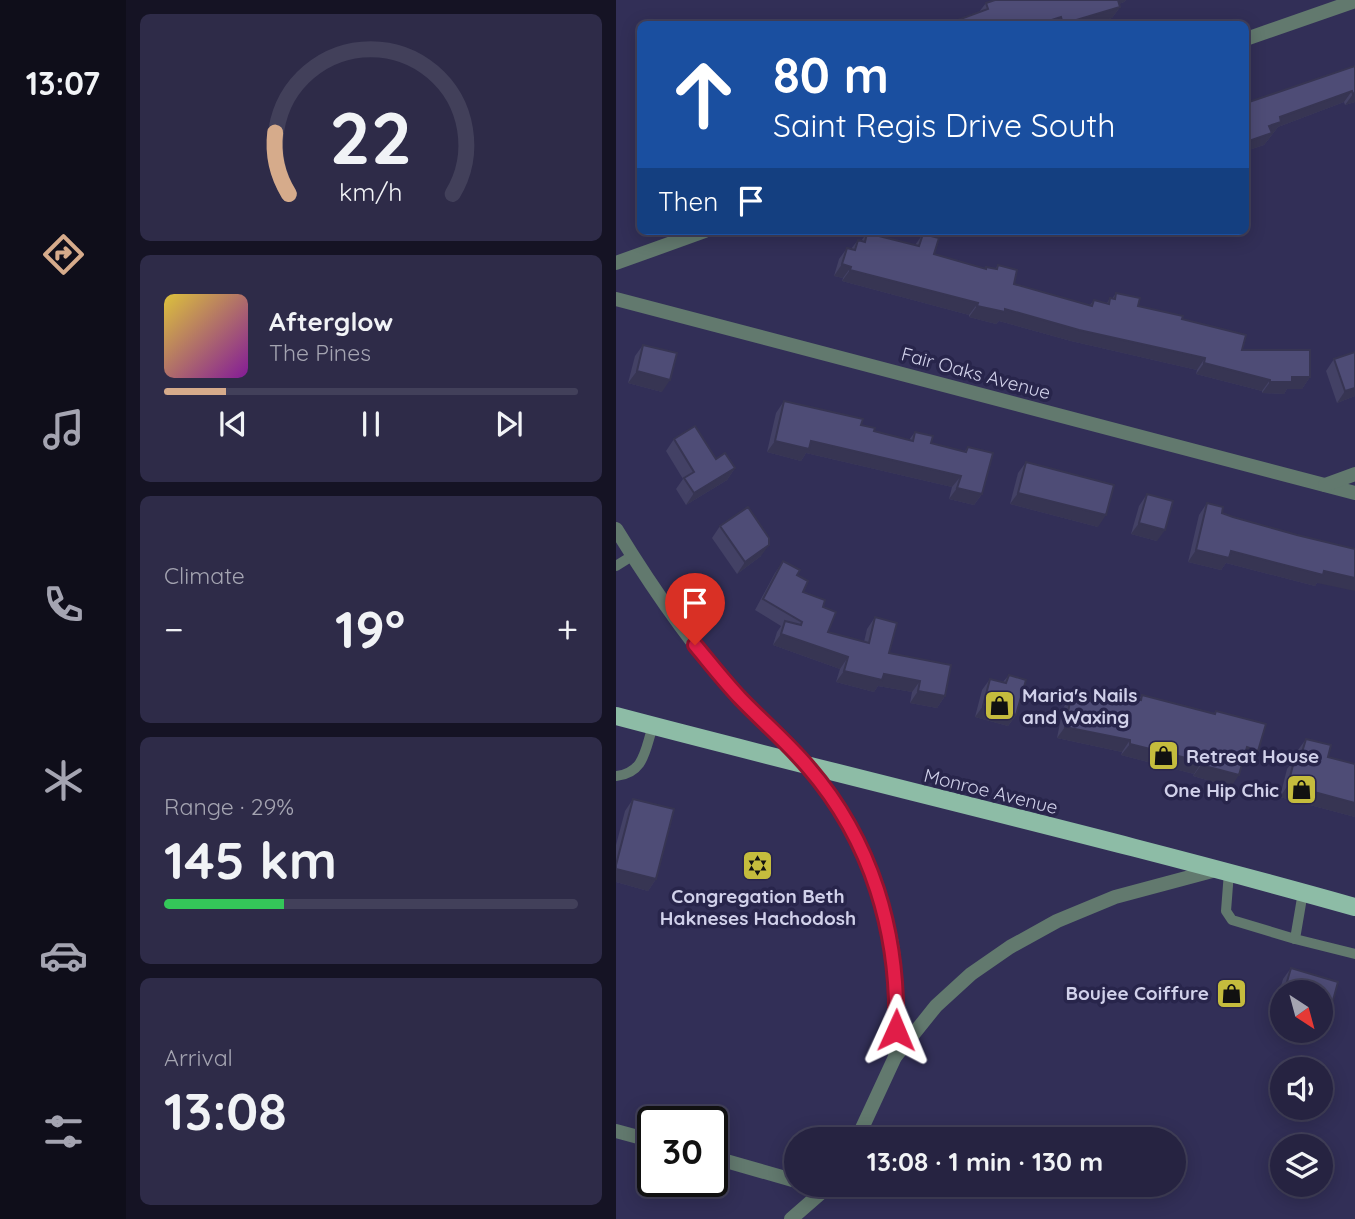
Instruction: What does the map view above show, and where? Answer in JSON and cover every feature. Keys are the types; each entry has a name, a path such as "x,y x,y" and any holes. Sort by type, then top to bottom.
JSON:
{"main road":[{"name":"Monroe Avenue","path":"616,716 809,767 1225,870 1355,907"}],"street":[{"path":"1249,38 1355,1"},
{"path":"616,262 694,235"},
{"name":"Fair Oaks Avenue","path":"616,299 1355,493"},
{"path":"1325,485 1355,474"},
{"path":"616,529 695,645 739,697 809,767 856,839 879,894 894,953 897,1003 895,1057"},
{"path":"863,1127 895,1057 936,1006 971,974 1010,947 1057,921 1115,897 1225,870"},
{"path":"616,1131 637,1137"},
{"path":"728,1162 784,1178"},
{"path":"791,1219 816,1197"}],"lane":[{"path":"616,566 632,556"},
{"path":"616,776 632,772 641,762 653,726"},
{"path":"1225,870 1226,911 1232,920 1355,954"},
{"path":"1295,939 1303,892"}],"building":[{"path":"995,0 1118,0 1120,7 1073,21 1062,21 1061,17 1048,21 955,21 988,9 986,3"},
{"path":"1355,66 1355,93 1352,91 1280,117 1281,122 1269,126 1272,133 1249,141 1249,102"},
{"path":"867,235 875,235 919,246 923,235 927,235 939,238 934,254 986,269 997,269 998,265 1017,270 1014,284 1092,306 1094,300 1109,304 1110,298 1115,299 1116,293 1140,298 1138,306 1246,335 1242,350 1310,350 1310,377 1292,377 1292,382 1270,382 1204,363 1205,358 1079,330 1005,309 1005,312 977,306 978,303 850,270 851,267 842,264 847,248 855,250 858,240 865,242"},
{"path":"643,345 677,353 670,380 637,371"},
{"path":"1355,352 1355,388 1345,391 1334,359"},
{"path":"784,401 863,419 861,425 875,428 874,431 913,441 915,432 933,436 931,443 966,452 968,447 993,453 982,494 957,488 961,476 811,441 809,449 775,441"},
{"path":"695,426 716,459 725,453 735,468 694,493 684,478 694,472 674,439"},
{"path":"1026,462 1114,485 1106,515 1018,493"},
{"path":"1147,494 1173,501 1165,530 1139,523"},
{"path":"1207,503 1223,507 1222,513 1233,517 1355,549 1355,578 1324,571 1323,575 1231,551 1229,558 1196,550"},
{"path":"748,507 769,538 769,545 745,562 720,526"},
{"path":"783,561 800,570 797,575 808,581 803,592 825,600 823,607 836,612 828,632 869,643 875,617 897,623 889,653 951,665 945,696 918,691 920,681 884,674 882,680 844,671 848,657 781,634 785,621 801,625 802,622 763,599"},
{"path":"1009,675 1026,680 1016,715 983,706 990,679 1006,683"},
{"path":"1092,690 1141,700 1142,695 1266,724 1258,751 1247,747 1239,775 1201,765 1202,762 1130,744 1130,740 1065,727 1071,697 1090,701"},
{"path":"1306,739 1331,745 1328,757 1355,764 1355,803 1288,785 1295,757 1300,759"},
{"path":"633,799 674,809 656,879 616,869"},
{"path":"1291,968 1331,980 1288,980"},
{"path":"1334,981 1338,982 1334,997"}],"place":[{"name":"Maria's Nails and Waxing","path":"999,706"},
{"name":"Retreat House","path":"1163,756"},
{"name":"One Hip Chic","path":"1302,790"},
{"name":"Congregation Beth Hakneses Hachodosh","path":"758,865"},
{"name":"Boujee Coiffure","path":"1232,993"}],"route":[{"path":"695,645 739,697 809,767 856,839 876,883 894,953 896,1030"}]}
